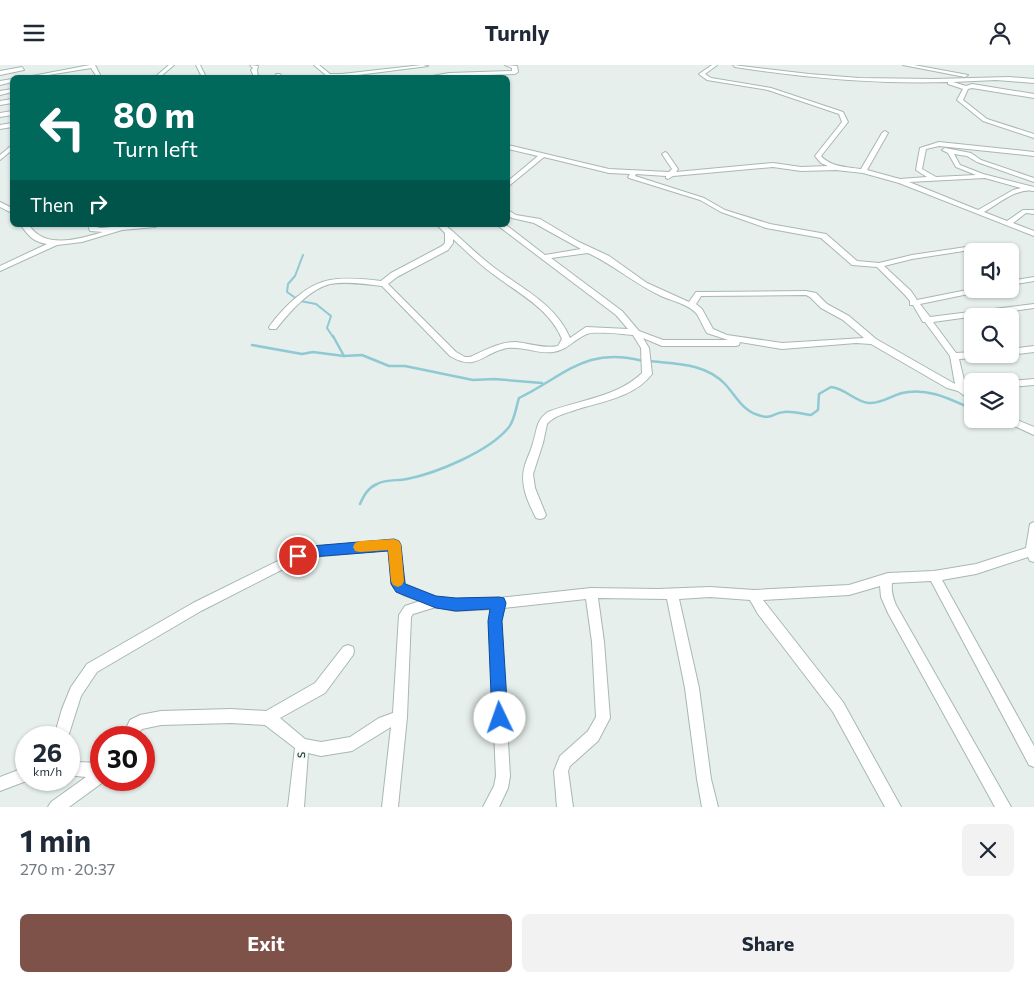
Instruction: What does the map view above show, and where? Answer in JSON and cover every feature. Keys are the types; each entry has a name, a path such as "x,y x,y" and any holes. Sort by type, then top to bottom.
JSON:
{"street":[{"path":"160,75 172,65"},
{"path":"252,65 256,67 254,71 255,75"},
{"path":"316,65 328,75"},
{"path":"449,75 515,72 515,67 506,65"},
{"path":"727,67 736,65 832,77 936,81 957,83 966,88"},
{"path":"905,65 985,78"},
{"path":"946,65 976,76"},
{"path":"41,75 93,66"},
{"path":"350,75 426,66"},
{"path":"0,73 21,67"},
{"path":"715,67 702,74 704,77 769,89 841,113 845,122 818,156 823,162 836,168"},
{"path":"936,81 985,78 1034,81"},
{"path":"1034,96 972,86 966,88 960,100 985,120 1034,136"},
{"path":"863,171 885,133"},
{"path":"939,179 926,175 919,170 923,148 926,146 939,144 1034,154"},
{"path":"926,146 950,152 969,154 980,161 1034,180"},
{"path":"510,148 609,171 670,174 773,165 802,169 836,168 863,171 900,181 1034,236"},
{"path":"0,158 10,149"},
{"path":"950,152 958,166 985,176 1032,188"},
{"path":"665,154 675,169 667,179 670,188"},
{"path":"510,182 542,156"},
{"path":"649,173 631,176 702,199 723,211 769,226 823,236 855,263 879,265 912,257 964,249"},
{"path":"900,181 985,176"},
{"path":"979,212 1015,191 1032,188"},
{"path":"1008,224 1025,211 1034,212"},
{"path":"510,214 514,217 537,221 576,244 606,258 644,285 657,289 673,299 691,305 699,311 710,331 724,337 782,346 856,340 873,341"},
{"path":"26,227 31,235 37,239 44,242 58,243 74,242 119,229"},
{"path":"92,227 93,229 138,227"},
{"path":"384,284 386,280 394,275 441,252 449,243 444,227"},
{"path":"444,227 487,265 543,307 562,328 566,339 562,347"},
{"path":"504,227 619,313 636,333 645,348 647,373 643,380 546,418 541,426 539,443 529,467 528,487 540,515"},
{"path":"0,269 27,255 58,243"},
{"path":"544,257 592,250"},
{"path":"879,265 908,293 926,320 941,336 954,356 961,388"},
{"path":"1019,282 1034,279"},
{"path":"273,327 289,308 321,285 342,282 384,284 453,354 462,360 480,357 504,346 514,345 551,350 562,347 586,330 636,333 662,343 756,343"},
{"path":"691,305 699,294 806,293 813,295 824,306 846,318 873,341 901,357 932,370 964,390"},
{"path":"913,303 964,293"},
{"path":"926,320 1034,306"},
{"path":"1019,351 1034,349"},
{"path":"954,356 964,355"},
{"path":"1019,383 1034,382"},
{"path":"1019,425 1034,431"},
{"path":"64,726 74,692 92,668 197,607 298,556 311,552 394,545 398,584 401,588 436,602 456,605 499,603 591,593 658,594 710,592 754,595 849,590 888,578 934,576 976,569 1033,554 1034,527"},
{"path":"934,576 1034,760"},
{"path":"888,578 885,585 887,598 892,609 1003,807"},
{"path":"565,807 561,771 565,761 593,736 602,718 598,642 591,593"},
{"path":"672,593 692,688 704,779 710,807"},
{"path":"754,595 762,610 838,707 893,807"},
{"path":"390,807 400,717 405,615 409,610 436,602"},
{"path":"491,807 501,788 503,776 495,621 499,603"},
{"path":"134,726 140,722 161,718 230,716 268,718 320,687 348,651"},
{"path":"302,745 321,749 352,744 384,723 400,717"},
{"name":"s","path":"268,718 302,745 296,807"},
{"path":"0,784 15,778"},
{"path":"56,807 90,783"}],"waterway":[{"path":"303,255 295,276 288,284 287,292 300,301 316,304 331,316 327,328 333,337"},
{"path":"333,336 344,356"},
{"path":"252,345 302,354 313,352 344,356"},
{"path":"344,356 362,355 389,366 405,366 473,380 494,379 542,383"},
{"path":"360,504 367,492 380,482 407,479 433,472 462,460 489,444 511,424 519,398 577,365 606,357 623,357 643,361"},
{"path":"649,361 680,364 708,372 725,384 752,413 769,417 787,412 811,415 818,410 819,394 831,387 869,403 882,401 902,393 920,392 938,395 964,405"}],"slow traffic":[{"path":"360,547 394,545 396,547 398,581"}],"route":[{"path":"298,556 311,552 394,545 396,547 398,584 401,588 436,602 456,605 499,603 495,621 500,718"}]}
